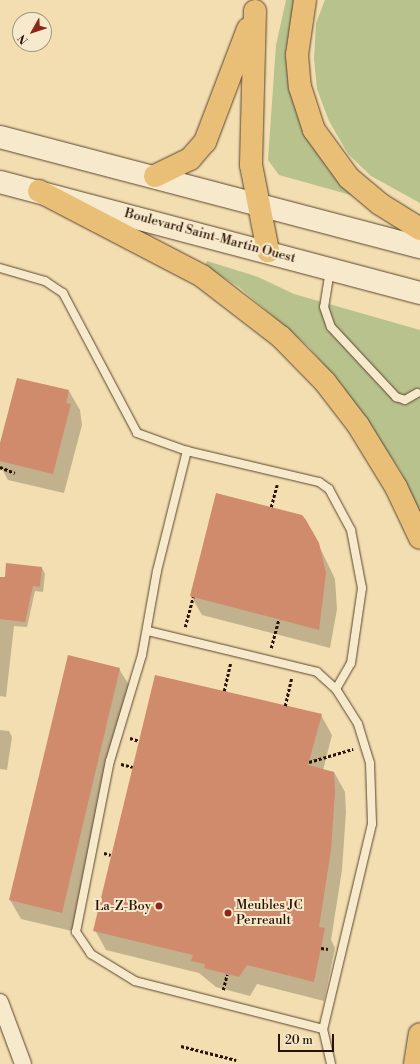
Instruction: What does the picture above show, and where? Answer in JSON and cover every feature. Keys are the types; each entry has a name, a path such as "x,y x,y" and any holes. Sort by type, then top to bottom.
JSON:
{"main road":[{"path":"305,0 297,55 300,87 314,130 330,157 349,178 380,204 420,229"},
{"path":"155,176 190,159 205,142 256,5"},
{"path":"256,5 251,146 258,203 268,251"},
{"path":"0,137 155,176 420,247"},
{"name":"Boulevard Saint-Martin Ouest","path":"0,182 40,191 268,251 420,293"},
{"path":"40,191 202,276 282,337 325,382 358,425 396,486 420,538"},
{"path":"415,1064 420,1034"}],"street":[{"path":"0,1002 23,1064"}],"lane":[{"path":"0,268 45,281 63,293 133,429 187,451 319,482 333,495 356,544 362,588 351,663 336,689"},
{"path":"330,269 324,308 332,327 396,397 405,400 417,393"},
{"path":"187,451 157,571 148,631 110,761 78,916 78,940 91,954 135,981 323,1029"},
{"path":"148,631 316,672 336,689 358,724 366,745 372,811 369,838 323,1029 331,1064"}],"path":[{"path":"0,467 15,473"},
{"path":"271,507 278,482"},
{"path":"187,622 193,597"},
{"path":"268,660 279,619"},
{"path":"224,691 233,652"},
{"path":"285,706 294,666"},
{"path":"128,738 139,741"},
{"path":"309,762 354,749"},
{"path":"121,764 132,767"},
{"path":"321,948 330,950"},
{"path":"223,991 227,974"},
{"path":"181,1046 236,1060"}],"green space":[{"path":"286,0 295,0 288,54 310,139 328,169 358,197 279,175 268,160 276,45"},
{"path":"325,0 420,0 420,203 371,176 348,154 329,121 317,89 314,59 316,23"},
{"path":"207,261 258,277 294,294 420,330 420,515 400,470 343,387 309,347 239,287 205,266"}],"building":[{"path":"17,378 69,390 66,403 71,404 53,474 0,461 0,443"},
{"path":"216,493 302,515 306,520 319,543 326,573 319,630 190,596"},
{"path":"6,563 42,567 40,587 33,586 25,622 0,619 0,577 5,577"},
{"path":"68,655 120,668 62,913 9,900"},
{"path":"155,675 322,714 308,765 334,772 335,792 331,850 319,927 325,928 314,982 247,965 239,977 204,968 205,964 191,961 193,955 93,931"}],"place":[{"name":"La-Z-Boy","path":"159,906"},
{"name":"Meubles JC Perreault","path":"228,913"}]}
